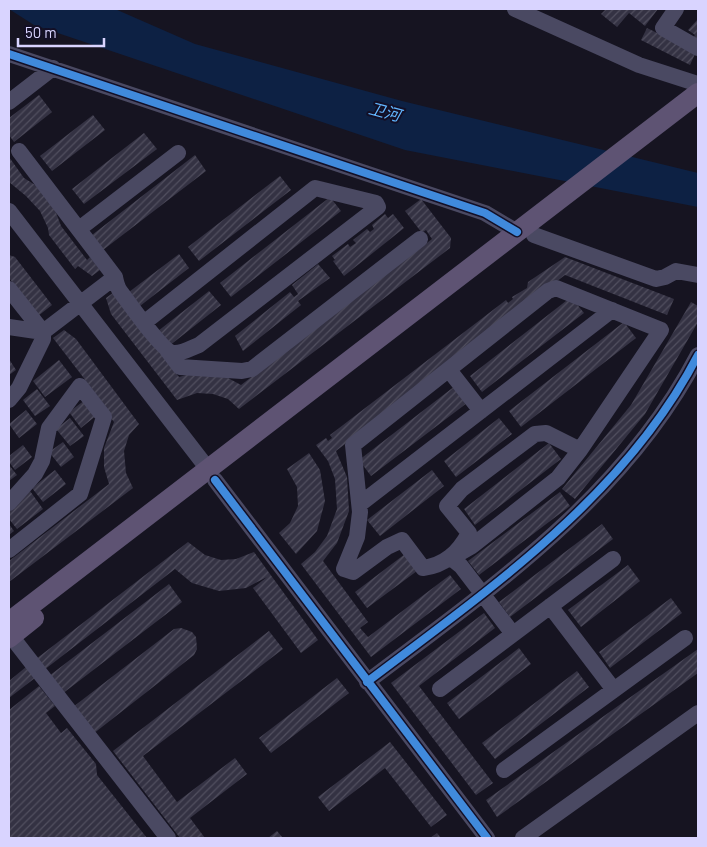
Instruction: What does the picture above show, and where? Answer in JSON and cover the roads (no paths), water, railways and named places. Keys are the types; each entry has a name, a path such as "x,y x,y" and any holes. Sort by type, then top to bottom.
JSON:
{"main road":[{"path":"9,632 530,230 697,96"}],"street":[{"path":"514,9 639,65 697,96"},
{"path":"676,9 663,28 698,48"},
{"path":"9,54 485,213 656,279 676,271 698,275"},
{"path":"9,102 53,68"},
{"path":"19,151 115,277 120,291 180,367 242,371 252,369 420,239"},
{"path":"79,229 178,153"},
{"path":"144,322 315,188 376,203 378,207 199,345 174,353 167,350"},
{"path":"9,211 487,838"},
{"path":"9,327 43,332 115,277"},
{"path":"556,288 612,310 661,330 580,450 544,490 472,546 435,566 423,568 402,540 387,547 353,572 344,569 357,537 360,504 352,453 353,445 548,291 556,288"},
{"path":"9,289 43,332 43,339 23,380 9,400"},
{"path":"360,504 612,310"},
{"path":"368,682 482,594 590,502 653,428 683,385 698,355"},
{"path":"448,370 481,411"},
{"path":"9,503 35,474 42,461 49,428 80,386 104,417 80,494 9,550"},
{"path":"451,558 468,534 447,506 462,489 535,434 546,433 580,450"},
{"path":"451,558 461,566 513,634"},
{"path":"440,689 612,559"},
{"path":"550,606 614,690"},
{"path":"9,632 168,838"},
{"path":"504,770 685,638"},
{"path":"523,838 698,713"}],"water":[{"name":"卫河","path":"9,9 115,9 195,44 402,101 698,173 698,207 405,150 34,25"}]}
